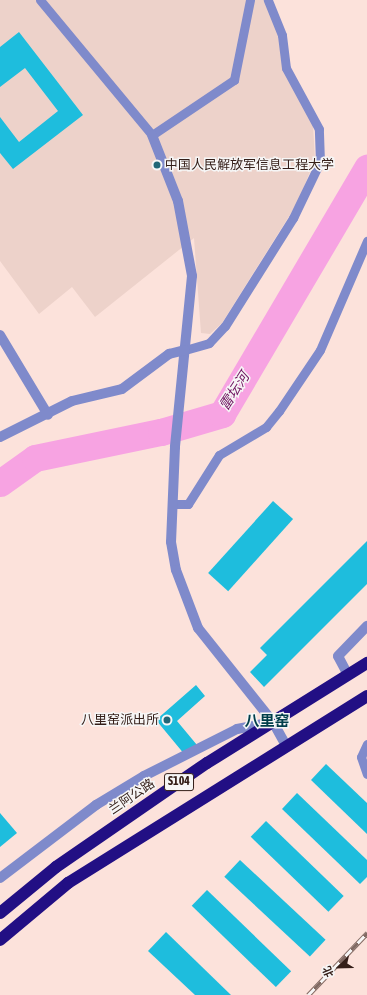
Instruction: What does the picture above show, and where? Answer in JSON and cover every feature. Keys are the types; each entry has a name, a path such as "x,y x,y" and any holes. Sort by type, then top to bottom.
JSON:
{"highway":[{"name":"兰阿公路","path":"0,913 56,866 273,722 367,663"},
{"name":"S104","path":"0,940 68,883 286,745 367,696"}],"street":[{"path":"152,135 178,201 192,276 175,447 171,542 176,570 198,628 273,722 286,745"},
{"path":"0,335 48,415"},
{"path":"0,437 48,415 72,401 122,389 169,354 185,350"},
{"path":"348,675 338,656 367,626"},
{"path":"0,878 96,805 144,776 237,729 273,722"}],"lane":[{"path":"40,0 152,135 234,80 250,0"},
{"path":"185,350 209,343 225,326 293,218 320,162 318,129 286,68 282,35 268,0"},
{"path":"172,504 188,504 219,455 266,427 279,411 320,350 367,240"},
{"path":"367,744 361,757 367,774"}],"shaded area":[{"name":"中国人民解放军信息工程大学","path":"0,0 266,0 280,35 281,60 313,125 315,159 298,202 222,323 210,334 201,333 194,238 95,317 72,287 39,314 0,261"}],"building":[{"path":"19,32 83,115 13,169 0,153 0,117 19,142 58,111 25,68 0,87 0,47"},
{"path":"273,501 293,519 228,591 208,573"},
{"path":"367,541 367,584 264,687 250,672 267,655 260,648"},
{"name":"八里窑派出所","path":"196,685 205,696 177,721 197,745 185,755 156,720"},
{"path":"326,764 367,803 367,834 311,780"},
{"path":"297,793 367,860 367,877 360,884 282,809"},
{"path":"0,813 17,833 0,847"},
{"path":"266,821 344,896 328,912 251,837"},
{"path":"240,860 326,940 310,957 224,877"},
{"path":"207,890 291,971 276,987 192,906"},
{"path":"166,932 231,995 195,995 148,951"}],"waterway":[{"name":"雷坛河","path":"0,483 35,458 161,432 222,414 367,168"}],"railway":[{"path":"308,995 367,933"}],"place":[{"name":"中国人民解放军信息工程大学","path":"157,165"},
{"name":"八里窑派出所","path":"167,720"}],"district":[{"name":"八里窑","path":"267,721"}]}
